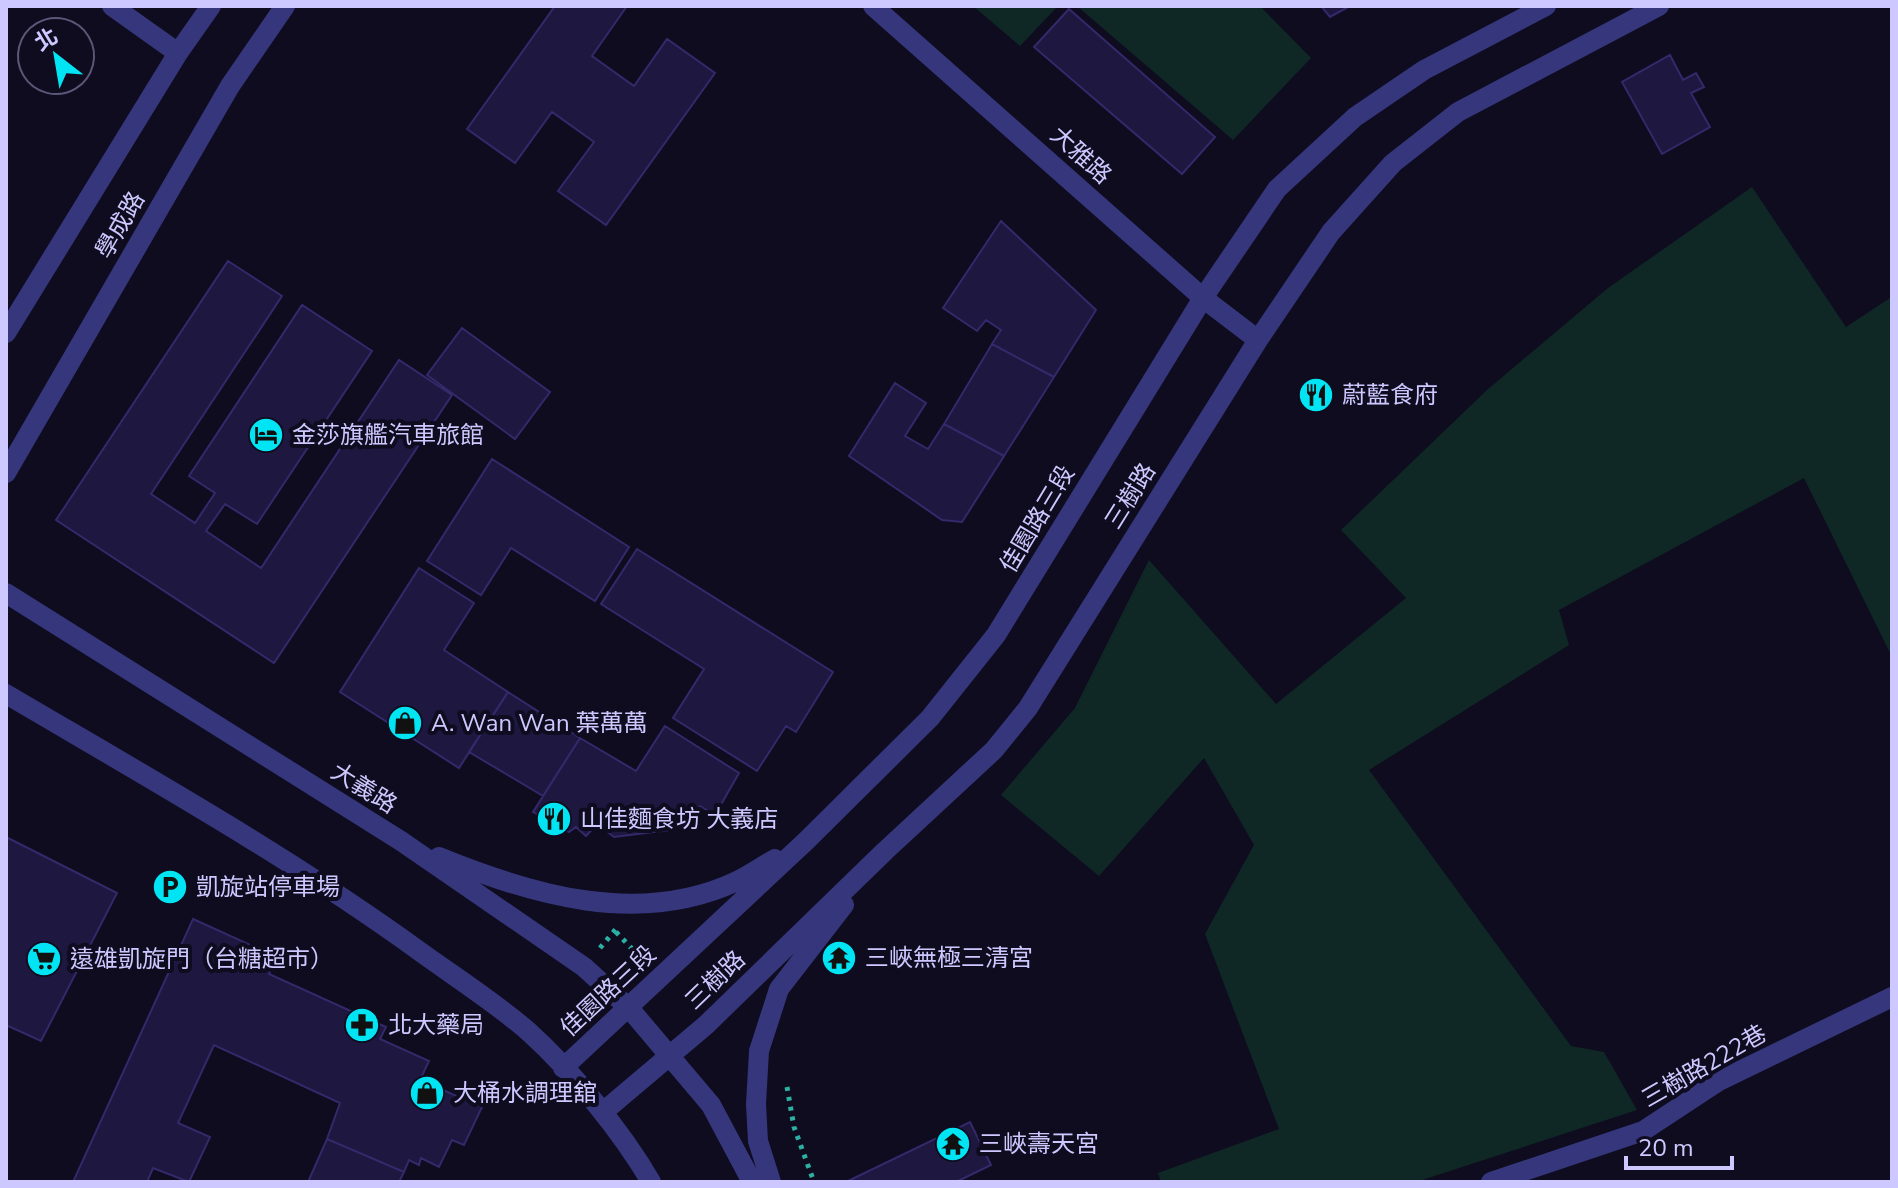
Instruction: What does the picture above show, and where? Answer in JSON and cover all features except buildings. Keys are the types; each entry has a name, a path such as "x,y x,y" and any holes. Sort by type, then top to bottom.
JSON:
{"street":[{"path":"112,6 178,53"},
{"name":"學成路","path":"6,333 178,53 211,6"},
{"name":"學成路","path":"6,473 230,86 285,6"},
{"name":"大雅路","path":"873,6 1203,298 1258,340"},
{"name":"佳園路三段","path":"563,1068 806,841 930,718 996,635 1203,298 1277,189 1355,117 1424,70 1546,6"},
{"name":"三樹路","path":"603,1112 672,1057 994,750 1028,708 1258,340 1331,232 1393,163 1458,112 1659,6"},
{"name":"大義路","path":"6,593 401,841 548,941 584,967 629,1008 672,1057"},
{"path":"6,694 255,841 366,912 518,1024 603,1112 651,1182"},
{"path":"401,841 500,882 575,899 648,905 688,898 737,882 806,841"},
{"path":"771,1182 758,1141 757,1069 759,1051 779,989 885,851"},
{"name":"三樹路222巷","path":"1491,1182 1643,1131 1719,1081 1892,997"},
{"path":"672,1057 711,1105 752,1182"}],"path":[{"path":"599,949 616,931 617,918"},
{"path":"616,931 639,956"},
{"path":"786,1084 794,1127 814,1182"}],"green space":[{"path":"973,6 1058,6 1020,46"},
{"path":"1077,6 1260,6 1311,58 1233,140"},
{"path":"1752,187 1846,327 1890,298 1892,301 1892,657 1804,478 1559,610 1569,645 1369,770 1571,1046 1604,1052 1637,1110 1416,1182 1161,1182 1158,1173 1279,1129 1205,934 1254,845 1204,758 1099,876 1001,795 1075,708 1149,560 1276,704 1406,598 1341,530 1487,390 1608,288"}],"place":[{"name":"蔚藍食府","path":"1316,395"},
{"name":"金莎旗艦汽車旅館","path":"266,435"},
{"name":"A. Wan Wan 葉萬萬","path":"405,723"},
{"name":"山佳麵食坊 大義店","path":"554,819"},
{"name":"凱旋站停車場","path":"170,887"},
{"name":"三峽無極三清宮","path":"839,958"},
{"name":"遠雄凱旋門（台糖超市）","path":"44,959"},
{"name":"北大藥局","path":"362,1025"},
{"name":"大桶水調理舘","path":"427,1093"},
{"name":"三峽壽天宮","path":"953,1144"}]}
